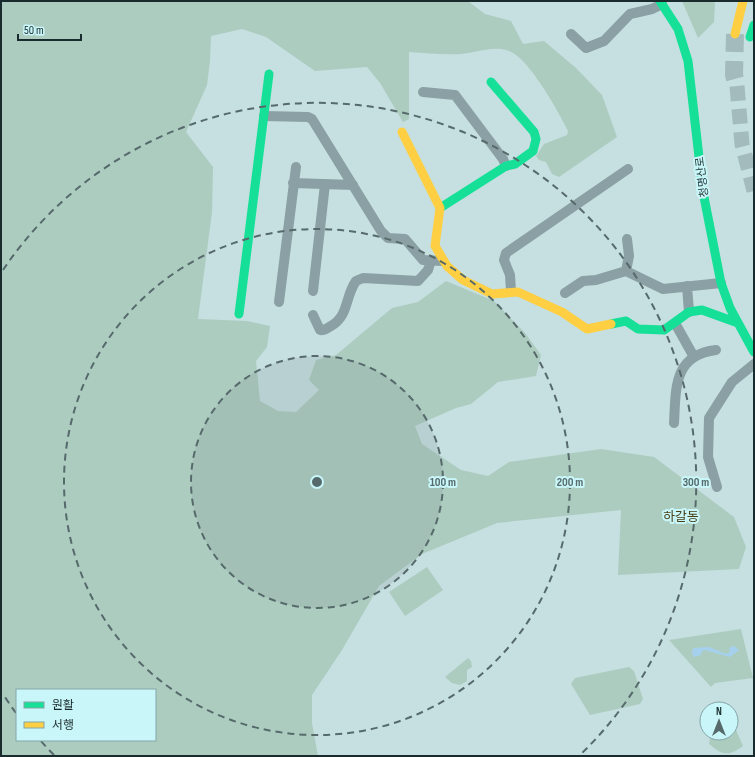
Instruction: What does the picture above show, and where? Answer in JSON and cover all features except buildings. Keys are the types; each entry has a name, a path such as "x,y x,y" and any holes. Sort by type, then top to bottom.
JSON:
{"main road":[{"path":"737,1 733,34 743,1"},
{"name":"청명산로","path":"661,3 678,29 688,62 703,192 721,283 738,323 754,352"},
{"path":"751,16 748,36 754,25"},
{"path":"239,314 269,74"},
{"path":"440,208 506,166 515,164 532,154 535,135 491,82"},
{"path":"402,132 440,208 435,243 436,249 443,261 458,278 495,294 511,291 518,292 562,312 587,329 626,321 638,329 664,330 689,312 697,310 707,311 738,323"}],"street":[{"path":"571,34 586,48 604,41 630,14 661,3"},
{"path":"423,92 455,95 503,159 506,166"},
{"path":"264,116 308,117 312,119 381,231 388,238 405,239 423,260 443,261"},
{"path":"279,302 296,167"},
{"path":"511,291 510,275 504,260 506,253 628,169"},
{"path":"293,183 353,185"},
{"path":"313,291 326,184"},
{"path":"626,271 629,256 627,239"},
{"path":"313,315 320,330 324,330 336,323 346,310 356,281 363,278 418,281 428,270 432,260"},
{"path":"565,293 583,281 596,280 626,271 663,289 721,283"},
{"path":"687,286 689,312"},
{"path":"674,323 694,357"},
{"path":"674,423 678,376 686,364 694,357 704,351 716,350"},
{"path":"717,487 709,463 708,423 732,382 754,364"}],"green space":[{"path":"1,1 468,1 485,14 511,21 523,44 544,41 576,68 602,95 617,137 559,177 552,174 546,162 539,160 536,156 544,144 567,135 568,131 558,111 534,74 517,55 509,51 503,49 491,49 455,54 409,52 409,119 403,122 380,83 367,67 315,71 266,37 242,29 211,36 207,85 186,132 213,167 212,212 198,319 247,321 270,326 267,347 256,361 260,401 278,411 296,412 319,390 309,380 316,360 336,355 392,308 418,302 446,281 494,301 525,333 541,355 536,376 498,382 471,404 456,408 415,426 422,444 461,470 488,476 509,462 601,449 654,457 734,517 746,547 739,569 618,575 621,510 497,523 422,554 379,586 342,650 312,695 312,723 318,756 1,756"},
{"path":"682,1 715,1 714,22 698,38"},
{"path":"427,567 443,590 405,616 389,592"},
{"path":"741,629 753,678 715,683 711,687 669,640"},
{"path":"468,658 471,661 472,667 467,670 467,681 460,685 452,683 445,677"},
{"path":"629,667 634,671 643,699 640,704 590,715 571,684 575,678"},
{"path":"739,737 743,746 733,752 725,753 709,744 710,741 739,741"}],"water":[{"path":"734,646 739,650 730,657 705,650 702,651 701,655 693,657 692,651 694,648 709,647 726,654 730,652 729,648"}],"tunnel":[{"path":"735,34 734,75 737,86"},
{"path":"737,86 742,144 754,191"}],"traffic: fast":[{"path":"660,1 678,29 688,61 703,192 721,283 730,308 754,352"},
{"path":"750,37 754,25"},
{"path":"239,314 269,74"},
{"path":"440,208 506,166 515,164 533,151 536,139 534,132 491,82"},
{"path":"611,324 626,321 638,329 664,330 689,312 702,310 738,323"}],"traffic: slow":[{"path":"735,34 743,1"},
{"path":"402,132 440,208 435,246 447,266 463,280 492,294 518,292 562,312 587,329 611,324"}],"district":[{"name":"하갈동","path":"681,517"}]}
